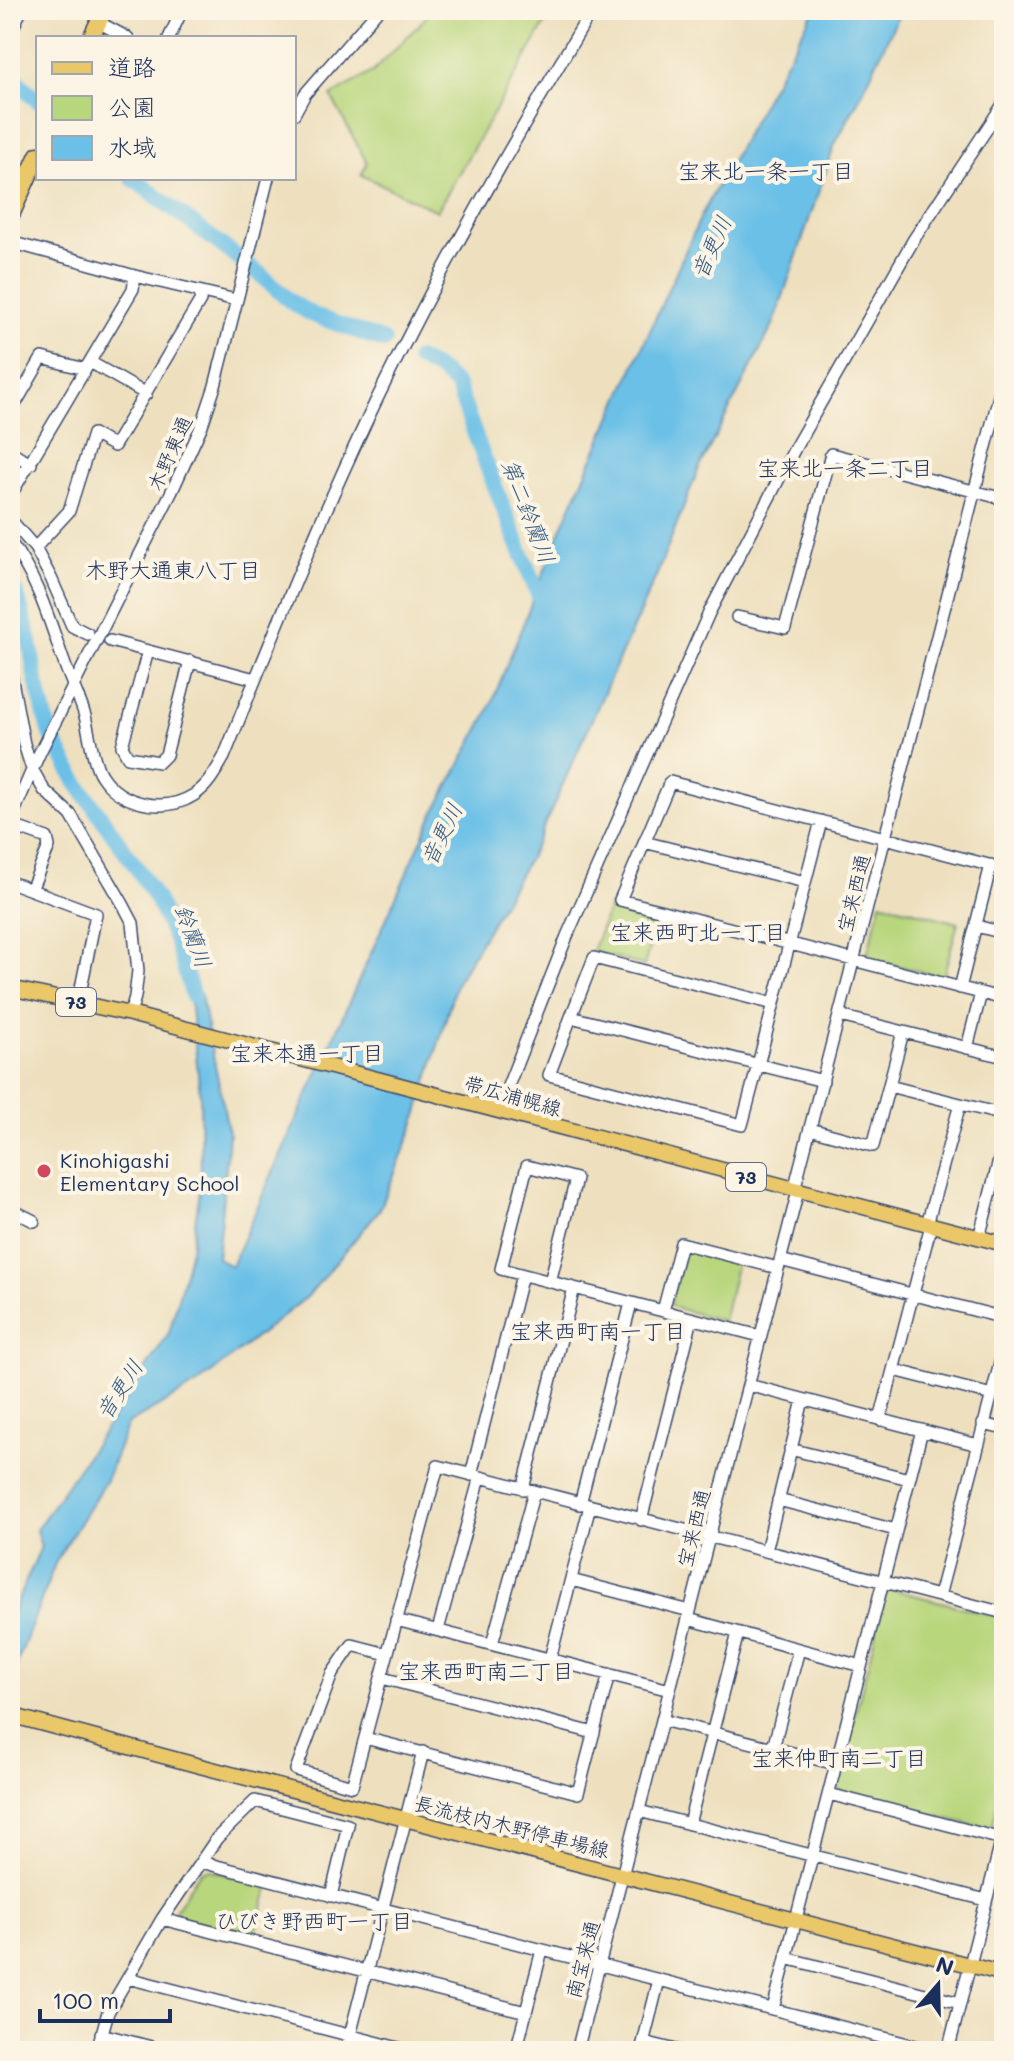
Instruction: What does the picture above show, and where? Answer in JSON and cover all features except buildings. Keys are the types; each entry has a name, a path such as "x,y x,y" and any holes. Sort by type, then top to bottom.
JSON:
{"highway":[{"path":"92,36 101,16"},
{"path":"10,217 36,159"}],"main road":[{"name":"帯広浦幌線","path":"10,988 136,1016 1004,1244"},
{"name":"長流枝内木野停車場線","path":"10,1715 1004,1974"}],"street":[{"path":"10,34 21,10"},
{"path":"170,36 182,10"},
{"path":"296,110 305,94 378,10"},
{"path":"10,542 36,582 84,713 100,774 114,789 145,805 176,803 194,796 214,775 224,757 310,546 406,339 505,157 592,10"},
{"path":"101,16 126,36"},
{"path":"495,1109 506,1091 567,936 709,613 796,446 914,239 1004,103"},
{"name":"木野東通","path":"11,821 40,752 187,462 215,386 267,180"},
{"path":"10,242 236,300"},
{"path":"10,496 133,289 135,276"},
{"path":"35,548 69,511 93,434 114,446 200,301 201,292"},
{"path":"10,413 42,358 88,366 146,394"},
{"name":"宝来西通","path":"623,1876 779,1264 810,1129 1004,377"},
{"path":"10,451 31,464"},
{"path":"737,617 785,628 831,454 1004,499"},
{"path":"10,519 35,548 72,626 88,634"},
{"path":"110,641 255,679"},
{"path":"148,651 122,746 128,757 159,762 166,755 190,661"},
{"path":"10,670 32,769 44,790 71,815 133,923 138,971 136,1016"},
{"path":"1004,869 670,782 620,900 1004,999"},
{"path":"11,821 47,838 49,846 31,890"},
{"path":"774,1004 594,958 549,1075 742,1125 790,944 821,821"},
{"path":"644,842 805,882"},
{"path":"960,988 991,865"},
{"path":"10,882 96,914 78,1003"},
{"path":"976,926 1004,933"},
{"path":"967,1048 981,993"},
{"path":"840,1016 1004,1057"},
{"path":"571,1017 823,1081"},
{"path":"810,1129 873,1146 903,1032"},
{"path":"889,1086 1004,1115"},
{"path":"880,1420 960,1104"},
{"path":"979,1238 1004,1141"},
{"path":"550,1282 576,1179 527,1166 501,1269 522,1275 692,1319 760,1336"},
{"path":"10,1209 34,1221"},
{"path":"663,1311 681,1243 913,1294 1004,1318"},
{"path":"438,1630 522,1275"},
{"path":"492,1644 574,1288"},
{"path":"550,1659 571,1580 631,1303"},
{"path":"641,1520 692,1319"},
{"path":"939,1596 1004,1348"},
{"path":"894,1370 992,1395"},
{"path":"748,1385 978,1445"},
{"path":"766,1551 803,1400"},
{"path":"983,1424 1004,1429"},
{"path":"773,2009 922,1430"},
{"path":"790,1449 909,1479"},
{"path":"387,1654 352,1645 332,1674 296,1770 352,1786 438,1466 1004,1613"},
{"path":"778,1500 896,1530"},
{"path":"571,1580 738,1633 861,1666"},
{"path":"396,1620 670,1690"},
{"path":"689,1824 738,1633"},
{"path":"773,1748 799,1649"},
{"path":"365,1738 578,1793 609,1674"},
{"path":"382,1678 594,1733"},
{"path":"662,1720 836,1764"},
{"path":"346,2051 423,1752"},
{"path":"829,1794 1003,1835 948,2051"},
{"path":"97,2051 108,2012 162,1919 217,1838 255,1801 348,1825 331,1896"},
{"path":"639,1811 986,1900"},
{"path":"201,1862 773,2009 887,2045 935,2051"},
{"name":"南宝来通","path":"577,2051 623,1876"},
{"path":"162,1919 526,2012"},
{"path":"516,2051 542,1950"},
{"path":"786,1958 960,2003"},
{"path":"128,1978 410,2051"},
{"path":"659,1980 643,2046 680,2051"},
{"path":"101,2034 167,2051"}],"green space":[{"path":"433,10 553,10 437,211 361,175 367,163 331,96 374,71"},
{"path":"881,902 958,923 943,977 870,959 867,955"},
{"path":"610,905 658,917 644,966 592,951"},
{"path":"690,1249 737,1262 723,1321 673,1307 670,1303 684,1254"},
{"path":"890,1589 1004,1618 1004,1780 992,1826 984,1828 840,1791 837,1786 886,1593"},
{"path":"206,1869 269,1886 255,1937 179,1918 175,1910 200,1872"}],"water":[{"name":"音更川","path":"814,10 901,10 835,144 773,325 699,468 657,574 533,851 456,984 415,1123 380,1209 308,1296 196,1385 128,1424 106,1480 56,1561 10,1682 10,1617 41,1547 36,1530 169,1333 191,1249 201,1184 200,1093 191,1008 183,980 188,974 201,996 229,1134 217,1258 231,1266 431,819 488,712 562,527 702,214"}],"waterway":[{"name":"第二鈴蘭川","path":"10,74 36,99"},
{"name":"第二鈴蘭川","path":"135,180 261,275 291,302 313,315 384,341"},
{"name":"第二鈴蘭川","path":"418,359 441,371 457,386 545,612"},
{"name":"鈴蘭川","path":"10,583 17,595 30,642 49,731 77,783 156,899 176,941 193,997"}],"place":[{"name":"Kinohigashi Elementary School","path":"44,1171"}],"district":[{"name":"宝来北一条一丁目","path":"766,170"},
{"name":"宝来北一条二丁目","path":"845,467"},
{"name":"木野大通東八丁目","path":"173,569"},
{"name":"宝来西町北一丁目","path":"698,931"},
{"name":"宝来本通一丁目","path":"307,1052"},
{"name":"宝来西町南一丁目","path":"598,1330"},
{"name":"宝来西町南二丁目","path":"486,1670"},
{"name":"宝来仲町南二丁目","path":"839,1757"},
{"name":"ひびき野西町一丁目","path":"314,1920"}]}
